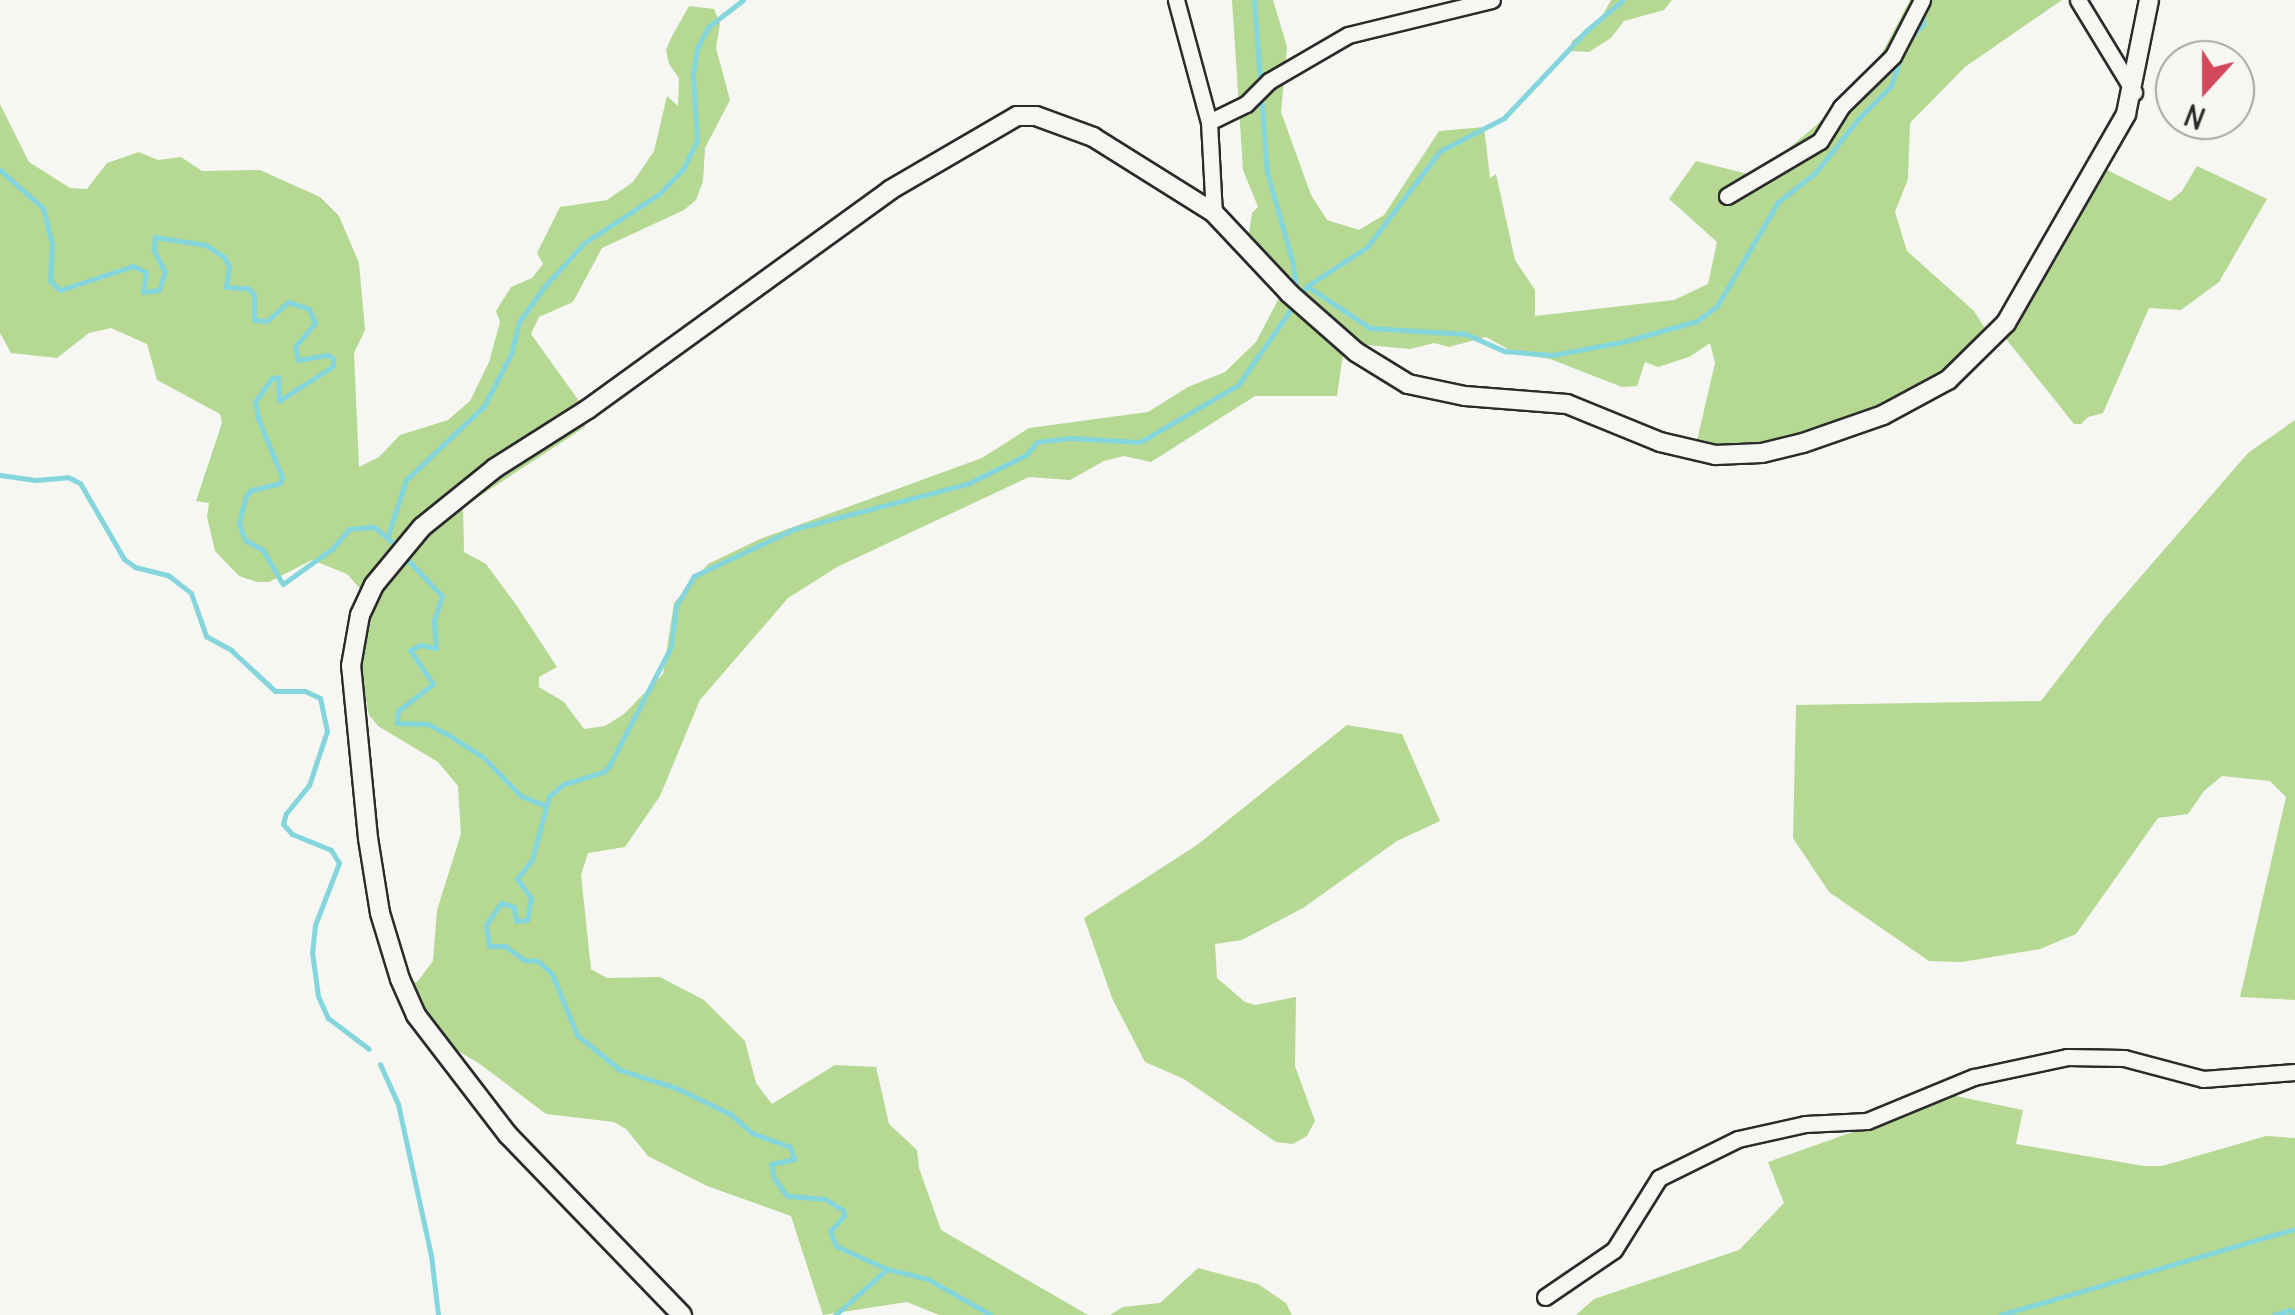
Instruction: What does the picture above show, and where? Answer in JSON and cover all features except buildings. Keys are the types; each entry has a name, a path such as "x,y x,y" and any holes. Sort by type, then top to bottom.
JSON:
{"street":[{"path":"1176,0 1209,122 1214,213"},
{"path":"1209,122 1246,104 1269,81 1348,36 1492,0"},
{"path":"1727,196 1820,141 1841,106 1893,56 1922,0"},
{"path":"2078,0 2134,92"},
{"path":"682,1315 508,1134 416,1016 400,980 380,913 368,838 352,666 360,615 408,543 495,468 588,408 890,190 998,123 1017,116 1036,116 1093,136 1214,213 1305,308 1366,358 1424,389 1567,404 1660,442 1715,454 1782,449 1883,415 1948,380 1974,360 2006,323 2107,152 2134,92 2150,0"},
{"path":"1545,1298 1614,1250 1650,1187 1669,1170 1752,1136 1805,1124 1866,1120 1995,1070 2067,1057 2124,1058 2202,1080 2295,1072"}],"green space":[{"path":"1232,0 1273,0 1287,47 1281,112 1311,195 1327,220 1359,230 1384,215 1439,131 1484,127 1490,178 1496,174 1515,260 1535,290 1535,316 1674,300 1708,284 1717,242 1669,199 1696,161 1756,176 1866,83 1910,0 2062,0 1965,67 1910,123 1908,179 1895,212 1907,251 1974,311 1986,330 1979,346 1943,378 1764,459 1712,464 1692,462 1715,363 1710,343 1689,357 1658,367 1645,362 1637,386 1622,387 1550,359 1517,354 1486,337 1449,347 1434,343 1410,349 1357,344 1344,347 1337,396 1255,396 1151,462 1124,456 1104,461 1070,480 1029,477 837,567 788,598 700,700 660,796 625,847 588,853 581,875 591,969 607,978 660,977 704,1000 745,1041 756,1083 772,1104 835,1065 876,1067 889,1124 917,1150 919,1168 941,1230 1088,1315 939,1315 907,1302 823,1315 791,1216 707,1186 648,1156 626,1129 614,1122 546,1114 480,1064 460,1052 439,1048 409,985 418,981 433,961 437,910 461,834 458,786 438,762 378,726 369,715 361,673 362,591 347,574 312,560 269,582 257,582 239,576 215,551 207,517 209,503 196,501 222,423 220,414 157,380 147,344 111,328 89,333 57,358 11,353 0,333 0,104 29,162 70,188 87,189 107,163 139,152 158,160 181,157 202,171 260,170 320,197 339,216 359,263 365,330 354,353 359,467 379,457 400,435 448,420 470,401 489,362 500,322 496,311 511,287 532,278 543,264 537,253 560,207 607,200 633,182 654,151 667,96 678,106 679,78 669,64 666,50 672,36 689,6 714,9 720,24 716,48 730,100 705,148 703,181 696,200 684,210 602,248 573,302 539,317 531,334 579,401 585,427 463,507 464,552 486,564 557,667 539,677 539,687 564,702 584,729 605,726 624,714 663,674 674,603 708,564 760,539 982,458 1029,428 1148,412 1188,387 1225,372 1256,342 1280,296 1276,278 1249,233 1252,213 1258,207 1243,170"},
{"path":"1611,0 1672,0 1664,10 1624,21 1611,38 1589,52 1569,51 1572,41 1601,18"},
{"path":"2091,162 2170,201 2182,191 2197,166 2267,199 2219,282 2181,310 2149,308 2103,413 2074,424 2002,334"},
{"path":"2295,420 2295,1000 2240,997 2286,797 2270,781 2222,776 2204,791 2188,814 2158,818 2076,934 2040,949 1962,962 1929,961 1829,892 1793,838 1796,705 2041,701 2104,619 2248,453"},
{"path":"1347,725 1402,734 1440,821 1397,841 1303,908 1242,940 1215,944 1217,978 1245,1002 1255,1005 1296,997 1295,1066 1315,1121 1307,1136 1293,1144 1276,1142 1184,1079 1145,1062 1112,998 1084,918 1197,845"},
{"path":"1932,1091 2023,1110 2016,1144 2144,1166 2162,1166 2266,1136 2295,1138 2295,1315 1576,1315 1594,1299 1739,1250 1784,1203 1768,1162 1861,1129"},
{"path":"1198,1268 1258,1284 1286,1303 1292,1315 1110,1315 1123,1307 1160,1303"}],"waterway":[{"path":"388,535 406,480 484,406 511,354 519,322 544,287 584,243 659,194 683,169 697,140 693,74 697,48 708,27 743,0"},
{"path":"1254,0 1267,172 1293,264 1297,296"},
{"path":"991,1315 928,1279 887,1269 836,1246 830,1231 844,1216 843,1210 825,1199 787,1196 774,1178 771,1164 794,1159 790,1147 752,1133 730,1114 679,1089 620,1070 577,1035 552,974 538,961 524,960 505,946 489,946 486,925 501,903 514,907 516,921 527,920 531,898 517,879 532,860 549,796 564,784 603,772 609,766 671,647 676,606 694,576 794,529 967,484 1026,455 1037,442 1071,438 1140,442 1238,385 1307,286 1367,247 1440,151 1504,118 1586,31 1623,0"},
{"path":"1911,37 1923,24 1922,8"},
{"path":"1307,286 1370,328 1466,334 1504,351 1552,355 1622,342 1697,321 1717,306 1778,202 1815,173 1859,118 1891,86 1901,56"},
{"path":"0,170 43,208 52,244 50,281 60,290 133,266 146,272 143,292 159,290 165,272 154,250 155,237 206,245 224,257 229,266 226,287 248,288 254,295 254,320 267,321 288,302 309,309 315,323 295,347 298,360 327,355 333,358 333,366 279,401 278,377 272,378 255,401 282,477 280,483 251,490 246,496 239,523 245,540 263,550 283,584 333,548 349,529 374,527 398,547"},
{"path":"0,475 36,480 68,477 80,483 124,559 135,567 168,575 191,593 206,636 231,650 275,691 305,691 320,698 327,731 309,785 286,813 283,824 292,834 331,850 339,863 315,925 312,952 318,996 328,1018 369,1049"},
{"path":"404,556 442,596 434,621 436,648 420,645 410,650 433,684 398,711 397,723 428,724 447,734 483,757 521,796 545,805"},
{"path":"380,1064 398,1104 431,1255 438,1315"},
{"path":"2000,1315 2295,1229"},
{"path":"835,1315 887,1269"},
{"path":"2274,1315 2289,1310 2295,1313"}]}
